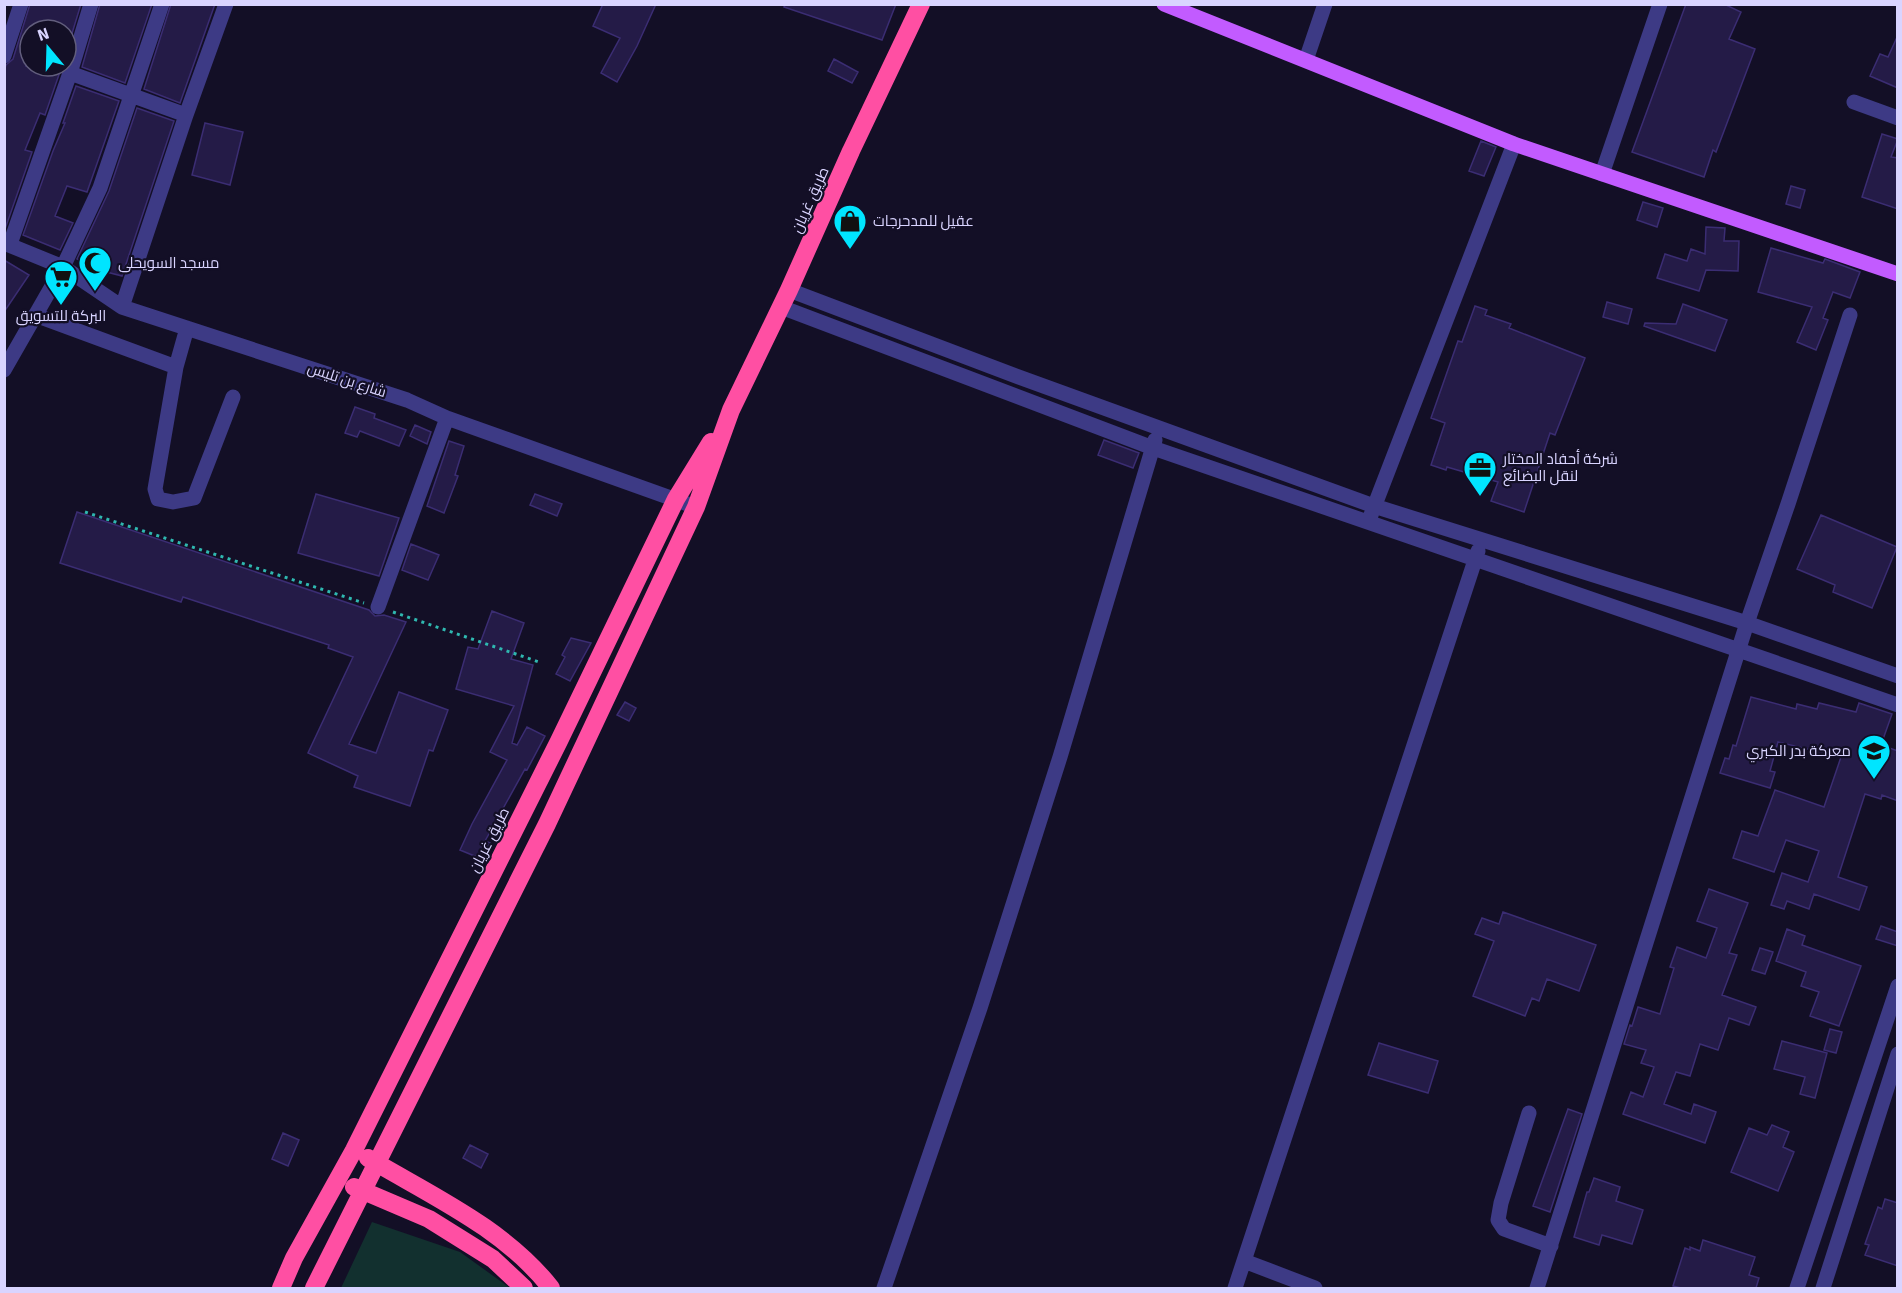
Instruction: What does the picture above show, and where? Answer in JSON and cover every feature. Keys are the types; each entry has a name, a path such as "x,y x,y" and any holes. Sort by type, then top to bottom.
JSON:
{"highway":[{"name":"طريق غريان","path":"281,1288 294,1258 339,1180 559,741 676,499 731,410 921,4"},
{"name":"طريق غريان","path":"314,1288 547,824 696,507 731,410"},
{"path":"354,1150 500,1237 540,1274 551,1288"},
{"path":"339,1180 429,1219 493,1259 524,1288"},
{"path":"266,1288 294,1258"}],"main road":[{"path":"1164,4 1514,144 1898,274"}],"street":[{"path":"4,56 21,4"},
{"path":"78,47 91,4"},
{"path":"4,370 63,267 100,188 162,4"},
{"path":"122,307 226,4"},
{"path":"1306,60 1325,4"},
{"path":"1602,174 1660,4"},
{"path":"78,76 186,115"},
{"path":"7,244 68,78"},
{"path":"1854,102 1898,118"},
{"path":"1368,523 1514,144"},
{"name":"شارع بن تليس","path":"7,244 63,267 122,307 407,400 447,418 696,507"},
{"path":"789,290 1374,506 1747,623 1898,676"},
{"path":"781,307 1153,448 1475,561 1898,705"},
{"path":"35,315 176,367"},
{"path":"1537,1288 1738,650 1850,315"},
{"path":"187,328 176,367 155,489 158,499 173,502 194,498 233,397"},
{"path":"378,608 447,418"},
{"path":"884,1288 980,1008 1060,757 1153,448 1157,427"},
{"path":"1234,1288 1481,540"},
{"path":"1797,1288 1898,986"},
{"path":"1824,1288 1866,1149 1898,1054"},
{"path":"1868,1075 1888,1082"},
{"path":"1529,1113 1501,1203 1498,1220 1504,1229 1551,1246"},
{"path":"1845,1144 1866,1149"},
{"path":"1244,1261 1315,1288"}],"path":[{"path":"85,512 542,663"}],"green space":[{"path":"372,1222 460,1252 510,1288 341,1288"}],"building":[{"path":"30,4 81,4 77,18 26,18"},
{"path":"100,4 152,4 125,83 82,67"},
{"path":"171,4 215,4 180,103 144,89"},
{"path":"603,4 656,4 617,82 601,73 620,38 593,26"},
{"path":"785,4 896,4 882,40 784,7"},
{"path":"1686,4 1724,4 1741,12 1729,39 1755,49 1716,152 1713,150 1704,177 1632,152"},
{"path":"1898,35 1898,88 1870,76 1880,54 1888,57"},
{"path":"18,43 18,78 58,78 45,115 40,113 25,150 32,152 5,229 4,71 6,65 13,59"},
{"path":"834,59 858,72 852,83 828,71"},
{"path":"76,86 119,101 87,192 67,186 55,216 73,223 60,250 23,235 65,123 63,123"},
{"path":"137,108 174,121 122,276 99,270 77,259 109,191"},
{"path":"205,123 243,132 230,185 192,175"},
{"path":"1882,134 1898,139 1891,157 1898,158 1898,209 1862,197"},
{"path":"1481,141 1496,147 1484,176 1469,171"},
{"path":"1791,186 1805,190 1800,208 1786,204"},
{"path":"1643,202 1663,208 1657,227 1637,220"},
{"path":"1706,227 1725,228 1724,241 1739,241 1738,271 1706,270 1699,291 1657,278 1665,254 1687,261 1691,249 1705,254"},
{"path":"1771,248 1823,263 1825,259 1860,272 1850,298 1833,292 1823,318 1828,320 1816,350 1797,342 1812,307 1758,292"},
{"path":"4,260 29,275 4,312"},
{"path":"1607,302 1632,309 1628,324 1603,317"},
{"path":"1683,304 1727,320 1715,351 1644,326 1645,323 1676,324"},
{"path":"1475,306 1487,310 1485,315 1511,324 1509,328 1585,358 1555,435 1550,433 1524,512 1491,501 1498,482 1447,467 1446,470 1431,465 1445,423 1431,418 1458,341 1462,342"},
{"path":"355,407 375,414 374,418 406,430 399,446 360,431 357,437 345,433"},
{"path":"415,425 431,432 427,444 410,436"},
{"path":"1104,440 1139,453 1133,468 1098,455"},
{"path":"449,441 464,446 455,475 458,476 444,513 427,506"},
{"path":"316,494 399,518 379,576 298,553"},
{"path":"535,494 562,504 557,516 530,505"},
{"path":"77,512 369,610 375,616 384,615 406,622 349,744 376,753 399,692 448,710 433,751 429,750 410,806 354,787 358,776 308,753 353,657 328,648 329,645 183,597 181,602 60,563"},
{"path":"1821,515 1897,547 1872,608 1833,592 1835,585 1797,569"},
{"path":"411,544 439,555 428,580 402,570"},
{"path":"492,611 524,623 511,659 533,665 512,743 517,745 527,727 545,736 485,841 490,843 482,859 460,850 507,760 490,752 514,706 456,689 468,647 478,649"},
{"path":"571,638 591,643 570,681 556,674"},
{"path":"1751,697 1796,709 1797,704 1817,709 1819,703 1856,712 1859,703 1892,714 1881,745 1898,751 1898,801 1882,795 1881,799 1865,794 1838,877 1867,887 1859,910 1814,894 1809,909 1787,901 1784,909 1771,905 1782,873 1808,882 1819,851 1786,840 1774,872 1733,858 1742,831 1758,836 1775,790 1824,807 1841,757 1778,742 1770,771 1775,772 1770,788 1720,773 1725,758 1729,759 1733,745 1736,746"},
{"path":"625,702 636,708 629,721 617,715"},
{"path":"1709,889 1748,903 1729,953 1737,955 1722,995 1756,1007 1749,1025 1729,1018 1718,1050 1700,1044 1690,1076 1676,1072 1664,1104 1691,1114 1694,1104 1716,1112 1705,1143 1623,1114 1631,1092 1643,1097 1654,1067 1641,1063 1646,1050 1624,1044 1638,1007 1660,1014 1674,968 1670,967 1677,947 1706,958 1717,928 1697,921"},
{"path":"1503,912 1596,945 1579,991 1547,979 1539,1001 1532,998 1525,1016 1473,996 1494,941 1475,934 1482,918 1499,924"},
{"path":"1881,926 1898,932 1898,946 1876,939"},
{"path":"1787,929 1805,936 1802,945 1861,966 1839,1026 1810,1016 1819,992 1801,986 1806,972 1776,961"},
{"path":"1760,948 1773,952 1765,974 1752,970"},
{"path":"1830,1029 1842,1032 1836,1053 1824,1050"},
{"path":"1782,1041 1827,1053 1815,1098 1800,1094 1805,1077 1774,1069"},
{"path":"1379,1043 1438,1061 1428,1093 1368,1075"},
{"path":"1568,1109 1582,1114 1550,1212 1533,1206"},
{"path":"1772,1125 1789,1132 1783,1147 1794,1152 1778,1191 1731,1172 1749,1128 1767,1135"},
{"path":"283,1133 299,1140 288,1166 272,1159"},
{"path":"470,1145 488,1154 481,1168 463,1158"},
{"path":"1594,1178 1620,1187 1616,1201 1643,1210 1632,1244 1602,1235 1599,1245 1574,1237 1587,1192"},
{"path":"1885,1199 1898,1203 1898,1266 1865,1255 1869,1245 1865,1244 1878,1207 1882,1209"},
{"path":"1703,1240 1755,1257 1749,1275 1759,1278 1756,1288 1681,1288 1673,1286 1685,1248 1690,1250 1690,1247 1700,1251"}],"place":[{"name":"عقيل للمدحرجات","path":"850,250"},
{"name":"مسجد السويحلى","path":"95,292"},
{"name":"البركة للتسويق","path":"61,306"},
{"name":"شركة أحفاد المختار لنقل البضائع","path":"1480,497"},
{"name":"معركة بدر الكبري","path":"1874,780"}]}
